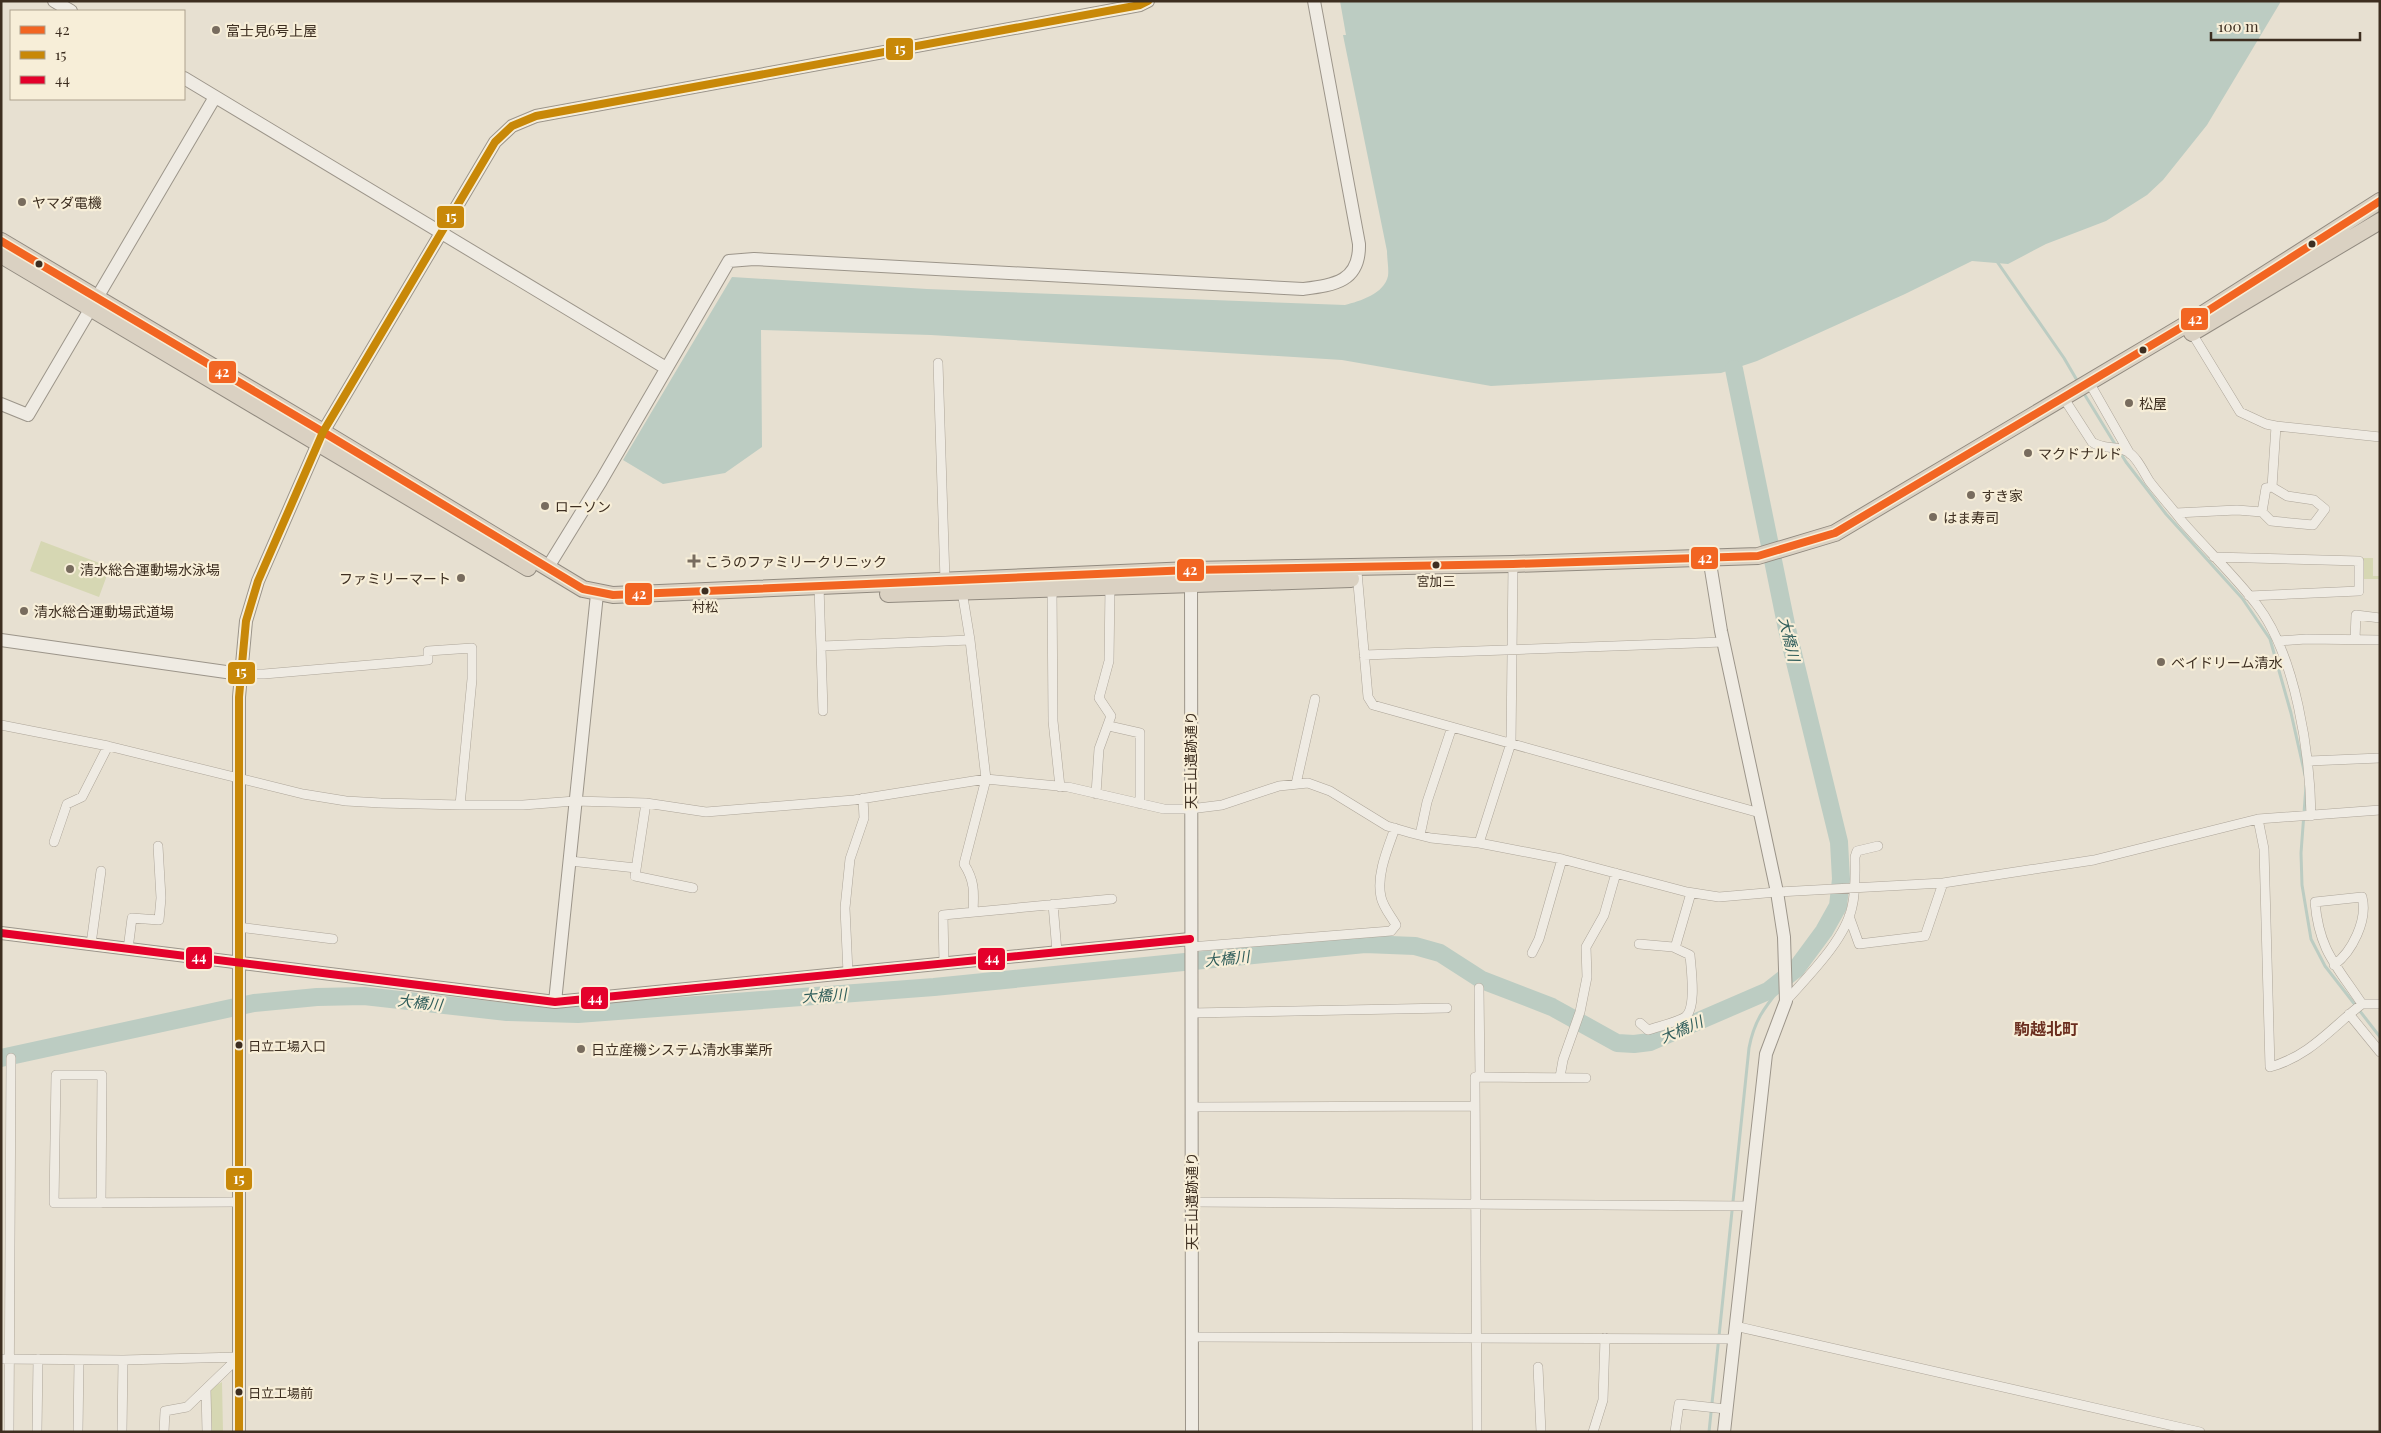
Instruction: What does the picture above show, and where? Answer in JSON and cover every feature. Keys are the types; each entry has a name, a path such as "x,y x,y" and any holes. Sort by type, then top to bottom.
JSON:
{"highway":[{"path":"2189,329 2380,202"},
{"path":"819,592 945,580 1514,570 1758,561 1790,553 1835,533 2380,221"},
{"path":"1,241 93,302 321,438 578,598 1052,588 1110,586 1191,577"},
{"path":"1,255 93,302"},
{"path":"321,438 548,567 597,598"}],"street":[{"path":"54,1 69,10"},
{"path":"240,1432 238,1202 239,778 240,674 246,621 258,581 321,438 495,142 512,126 536,116 1140,5 1148,1"},
{"path":"548,567 601,481 722,270 729,261 738,258 1303,289 1330,286 1348,277 1359,253 1359,244 1314,1"},
{"path":"185,79 666,368"},
{"path":"1,404 28,415 215,96"},
{"path":"2189,329 2240,412 2266,424 2276,426 2380,437"},
{"path":"938,362 945,580"},
{"path":"2080,393 2092,442 2104,448 2128,452"},
{"path":"2080,393 2176,513 2249,596 2267,620 2278,641 2297,704 2309,761 2310,816"},
{"path":"2272,487 2276,426"},
{"path":"2176,513 2217,510 2262,512 2271,521 2314,525 2325,509 2314,500 2286,496 2272,487 2266,488 2262,512"},
{"path":"2214,557 2359,561 2359,591 2249,596"},
{"path":"1709,563 1723,642 1777,892 1786,964 1787,996 1766,1054 1724,1432"},
{"path":"1479,843 1512,743 1514,570"},
{"path":"1357,573 1368,697 1374,704 1760,813"},
{"name":"天王山遺跡通り","path":"1191,577 1190,1202 1192,1432"},
{"path":"1096,794 1099,749 1109,726 1111,716 1099,698 1109,661 1110,586"},
{"path":"1052,588 1054,721 1060,787"},
{"path":"962,591 970,640 986,779 964,864 972,877 975,887 973,912"},
{"path":"819,592 824,711"},
{"path":"556,1002 597,598"},
{"path":"2356,639 2356,615 2380,618"},
{"path":"1,640 240,674 264,674 428,660 428,651 472,648 472,679 460,805"},
{"path":"822,646 970,640"},
{"path":"2278,641 2380,640"},
{"path":"1364,655 1723,642"},
{"path":"1296,784 1315,699"},
{"path":"1,725 108,746 303,794 346,801 460,805 523,805 575,801 646,803 706,812 863,798 986,779 1060,787 1164,809 1190,809 1222,805 1279,786 1308,784 1330,791 1362,812 1395,828 1420,835 1479,843 1562,860 1691,893 1719,898 1777,892 1943,883 2094,860 2258,819 2380,810"},
{"path":"1109,726 1140,733 1140,804"},
{"path":"1420,835 1427,802 1452,727"},
{"path":"54,842 67,804 82,797 108,746"},
{"path":"2309,761 2380,758"},
{"path":"848,973 845,908 850,858 864,818 863,798"},
{"path":"646,803 635,876 693,888"},
{"path":"2258,819 2264,849 2270,1067 2290,1062 2309,1049 2362,1004 2380,1004"},
{"path":"1,933 556,1002 1057,952 1391,931 1396,925 1385,907 1380,888 1382,872 1395,828"},
{"path":"128,949 132,918 158,920 161,898 158,846"},
{"path":"1787,996 1830,948 1849,916 1857,851 1878,846"},
{"path":"1532,953 1540,939 1562,860"},
{"path":"570,861 636,868"},
{"path":"91,944 101,871"},
{"path":"1560,1077 1563,1060 1580,1012 1587,977 1586,947 1604,915 1616,873"},
{"path":"1849,916 1859,944 1925,936 1943,883"},
{"path":"1676,948 1691,893"},
{"path":"2334,966 2346,957 2354,940 2363,914 2362,897 2315,902 2320,936 2334,966 2362,1004"},
{"path":"944,963 942,915 1112,899"},
{"path":"1053,904 1057,952"},
{"path":"238,927 333,939"},
{"path":"1639,944 1676,948 1690,955 1692,1006 1686,1016 1648,1030 1640,1023"},
{"path":"1480,988 1480,1077"},
{"path":"1191,1013 1447,1008"},
{"path":"2350,1014 2380,1052"},
{"path":"6,1431 4,1359 5,1222 10,1058"},
{"path":"101,1203 102,1075 56,1075 54,1203 101,1203 238,1202"},
{"path":"1477,1432 1475,1077 1586,1078"},
{"path":"1191,1107 1475,1106"},
{"path":"1190,1202 1476,1206 1749,1206"},
{"path":"1191,1337 1605,1338 1734,1332 2200,1432"},
{"path":"1593,1432 1603,1400 1605,1338"},
{"path":"4,1359 123,1360 239,1357"},
{"path":"164,1432 165,1411 187,1407 239,1357"},
{"path":"37,1432 38,1359"},
{"path":"78,1432 79,1360"},
{"path":"122,1432 123,1360"},
{"path":"1538,1367 1541,1432"},
{"path":"206,1389 206,1432"},
{"path":"1675,1432 1679,1404 1726,1409"}],"green space":[{"name":"清水総合運動場水泳場","path":"41,541 110,567 99,597 30,571"},
{"path":"2362,558 2373,558 2373,576 2380,576 2380,579 2361,579"},
{"path":"222,1382 223,1432 210,1432 210,1389"}],"shaded area":[{"path":"1340,1 2280,1 2280,3 2207,125 2163,180 2147,195 2106,221 2046,244 2008,264 1972,261 1905,294 1757,361 1721,373 1491,386 1342,360 931,335 761,330 762,447 725,473 663,484 623,460 732,277 927,289 1345,305 1371,296 1382,288 1386,282 1388,276 1387,251 1343,35 1346,35"}],"waterway":[{"path":"1998,263 2064,358 2078,382"},
{"name":"大橋川","path":"1,1058 254,1003 317,997 364,996 507,1012 578,1014 934,987 1365,944 1415,946 1440,953 1482,980 1552,1007 1617,1043 1634,1044 1650,1042 1768,991 1796,969 1824,931 1838,906 1841,879 1839,842 1787,629 1734,369"},
{"path":"2083,392 2126,462 2166,514 2242,598 2270,639 2291,713 2305,775"},
{"path":"2306,786 2301,853 2302,885 2311,939 2325,966 2380,1037"},
{"name":"大橋川","path":"1789,978 1796,969"},
{"path":"1709,1432 1749,1048 1760,1015 1781,987"}],"transit line":[{"name":"15","path":"239,1432 239,697 246,621 258,581 323,432 495,142 512,126 536,116 1140,5 1148,1"},
{"name":"42","path":"1,241 583,589 613,595 1190,570 1513,564 1758,556 1835,533 2187,324 2380,201"},
{"name":"44","path":"1,933 555,1002 1190,939"}],"place":[{"name":"富士見6号上屋","path":"216,30"},
{"name":"ヤマダ電機","path":"22,202"},
{"name":"松屋","path":"2129,403"},
{"name":"マクドナルド","path":"2028,453"},
{"name":"すき家","path":"1971,495"},
{"name":"ローソン","path":"545,506"},
{"name":"はま寿司","path":"1933,517"},
{"name":"こうのファミリークリニック","path":"694,561"},
{"name":"宮加三","path":"1436,565"},
{"name":"清水総合運動場水泳場","path":"70,569"},
{"name":"ファミリーマート","path":"461,578"},
{"name":"村松","path":"705,591"},
{"name":"清水総合運動場武道場","path":"24,611"},
{"name":"ベイドリーム清水","path":"2161,662"},
{"name":"日立工場入口","path":"239,1045"},
{"name":"日立産機システム清水事業所","path":"581,1049"},
{"name":"日立工場前","path":"239,1392"}],"district":[{"name":"駒越北町","path":"2046,1028"}]}
